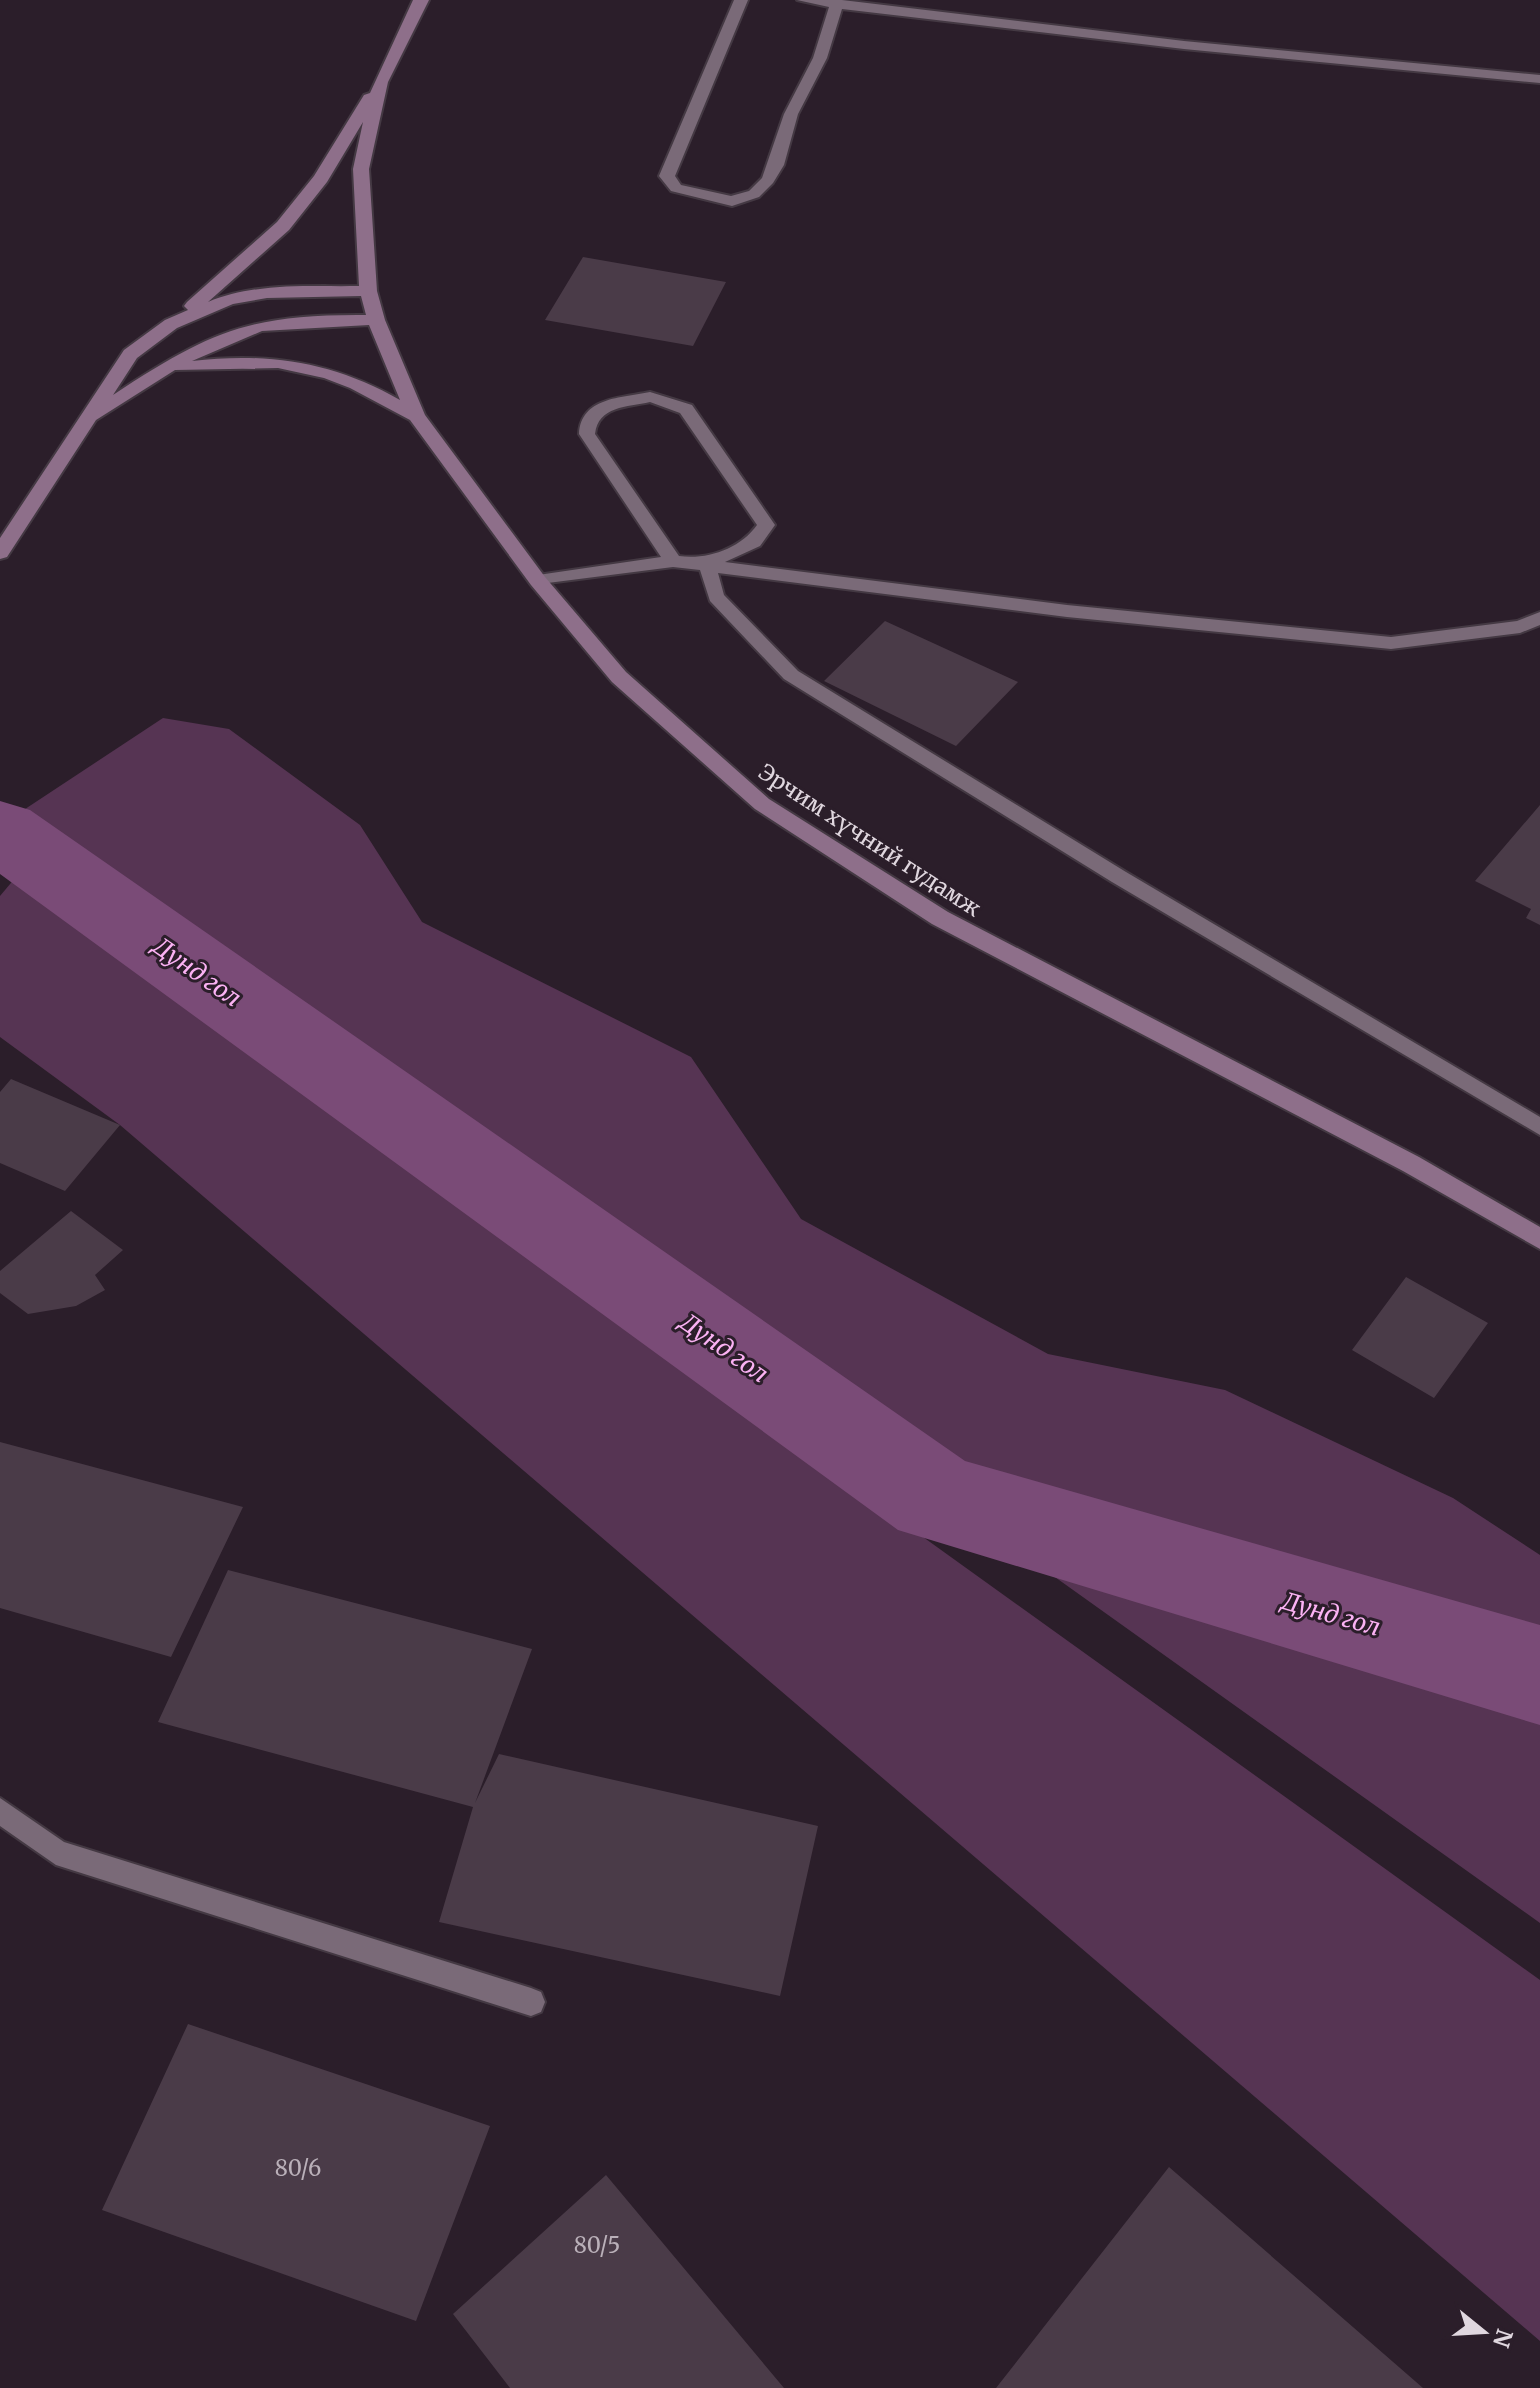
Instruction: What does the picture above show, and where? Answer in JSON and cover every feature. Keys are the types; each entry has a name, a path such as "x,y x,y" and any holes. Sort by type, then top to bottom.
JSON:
{"main road":[{"name":"Эрчим хүчний гудамж","path":"421,0 380,82 361,169 368,291 376,320 416,416 538,581 619,677 762,804 940,918 1411,1164 1540,1239"},
{"path":"0,553 130,354 171,324 283,226 321,178 380,82"},
{"path":"171,324 229,299 267,293 368,291"},
{"path":"87,418 217,341 259,327 322,320 376,320"},
{"path":"168,369 238,360 288,361 331,373 372,390 416,416"}],"lane":[{"path":"741,0 667,176 676,188 703,197 732,201 754,194 776,165 791,114 820,58 837,3"},
{"path":"804,0 1184,45 1540,79"},
{"path":"673,561 587,434 588,421 599,408 650,397 686,409 766,525 754,542 707,563"},
{"path":"538,581 673,561 707,563 1067,611 1391,643 1520,627 1540,618"},
{"path":"707,563 716,597 791,675 1132,885 1540,1127"},
{"path":"0,1810 56,1852 531,2002"}],"shaded area":[{"path":"163,718 229,729 360,825 422,922 691,1057 801,1219 1048,1354 1225,1390 1453,1498 1540,1555 1540,1923 146,929 13,817"},
{"path":"21,871 632,1328 1540,1980 1540,2341 120,1125 0,1037 0,896"}],"building":[{"path":"583,257 726,282 693,346 545,320"},
{"path":"885,621 1018,682 956,746 824,681"},
{"path":"1540,805 1540,925 1526,918 1531,909 1475,881"},
{"path":"11,1079 120,1125 65,1191 0,1163 0,1092"},
{"path":"71,1211 123,1250 95,1275 105,1290 76,1306 28,1314 0,1293 0,1271"},
{"path":"1406,1277 1488,1323 1434,1398 1352,1350"},
{"path":"0,1442 243,1507 171,1657 0,1608"},
{"path":"228,1570 532,1649 475,1803 499,1754 818,1826 780,1996 439,1922 473,1807 158,1722"},
{"path":"188,2024 490,2126 416,2321 102,2210"},
{"path":"1169,2167 1423,2388 996,2388"},
{"path":"606,2175 784,2388 510,2388 453,2314"}],"waterway":[{"name":"Дунд гол","path":"0,831 935,1498 1540,1675"}]}
